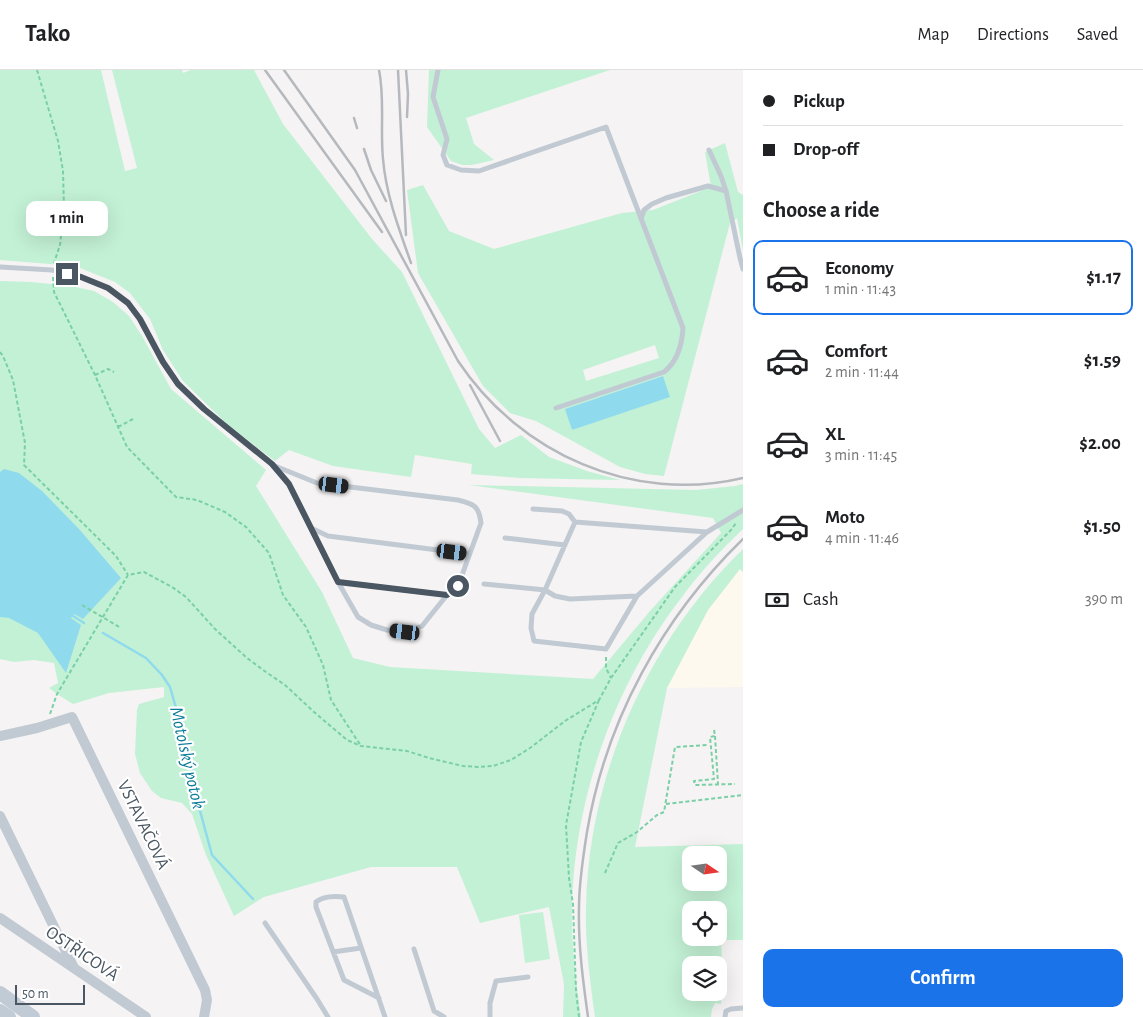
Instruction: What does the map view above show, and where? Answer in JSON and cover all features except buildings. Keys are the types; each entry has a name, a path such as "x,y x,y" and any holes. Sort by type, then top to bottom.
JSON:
{"main road":[{"path":"0,993 33,1017"},
{"path":"0,1011 9,1017"}],"street":[{"name":"VSTAVAČOVÁ","path":"0,736 37,728 72,717 205,990 207,1000 204,1017"},
{"path":"0,816 74,969"},
{"name":"OSTŘICOVÁ","path":"0,918 146,1017"}],"lane":[{"path":"438,70 433,98 447,139 443,155 447,165 461,170 479,171 606,127 683,328 683,339 679,354 672,366 664,372 556,408"},
{"path":"709,150 726,191 743,269"},
{"path":"641,218 644,210 666,198 708,186 726,191"},
{"path":"0,266 52,270 81,277 108,288 128,303 140,319 163,362 178,384 211,415 272,464 289,484 338,582 358,617 370,625 386,630 405,632 422,626 447,595 458,586 481,523 480,512 472,503 317,483 272,464"},
{"path":"533,508 562,511 569,514 575,522 707,532"},
{"path":"575,522 545,590 532,614 531,628 534,641 606,649 637,596 707,532 743,510"},
{"path":"310,528 328,536 469,554"},
{"path":"505,538 565,545"},
{"path":"338,582 447,595"},
{"path":"484,584 545,590 555,596 570,599 637,596"},
{"path":"379,998 344,980 316,907 316,902 320,898 344,897 379,998 385,1017"},
{"path":"265,923 328,1017"},
{"path":"333,952 361,948"},
{"path":"414,949 434,1011 443,1017"},
{"path":"490,1017 490,1003 496,981 528,977"},
{"path":"725,1017 728,1009 743,1008"}],"path":[{"path":"37,70 58,141 63,171 64,209 60,245 52,270 54,292 127,447 176,497 197,500 225,512 246,527 269,553 282,595 306,627 323,665 331,700 361,746"},
{"path":"0,352 12,380 24,443 24,465 116,556 128,575"},
{"path":"94,375 108,369 114,372"},
{"path":"118,427 133,418"},
{"path":"579,1017 572,904 568,878 566,825 581,742 599,700 611,678 675,587 731,530 736,522"},
{"path":"46,725 57,694 128,575 144,572 172,587 186,598 215,629 247,658 285,685 347,740 361,746 407,751 463,766 493,766 511,760 599,700"},
{"path":"82,605 121,628"},
{"path":"606,649 606,668 611,678"},
{"path":"714,730 718,784"},
{"path":"715,736 710,737 714,779 694,781 695,785 735,784"},
{"path":"605,873 618,843 664,812 675,747 708,745"},
{"path":"666,804 743,795"}],"shaded area":[{"path":"740,569 743,572 743,687 667,688 708,610"}],"green space":[{"path":"0,70 101,70 125,171 137,168 112,70 182,70 183,73 191,70 254,70 283,124 372,239 402,272 479,429 495,448 521,435 549,457 587,471 620,480 520,478 471,474 472,464 415,455 411,477 333,466 289,450 275,461 228,425 183,381 163,350 150,319 130,293 115,282 75,266 0,260"},
{"path":"429,70 610,70 466,118 474,144 494,160 472,165 462,165 451,161 427,127"},
{"path":"725,143 738,192 743,195 743,251 737,218 730,223 664,476 645,474 620,467 536,421 510,413 483,386 418,273 407,190 423,185 449,231 494,249 622,213 653,210 711,187 705,152","holes":["655,345 659,358 586,381 583,370","663,376 573,430 572,430 566,409"]},
{"path":"0,281 71,286 94,291 113,302 129,316 171,389 266,470 256,486 322,592 353,658 390,667 593,679 650,611 721,533 713,518 469,485 696,490 743,484 743,529 719,553 682,597 658,631 637,666 618,704 590,784 575,866 572,907 573,948 581,1017 563,1017 564,984 549,907 480,923 457,867 371,867 264,897 234,916 206,855 192,814 182,803 161,798 152,791 140,773 135,754 137,710 139,704 164,697 164,687 109,693 73,704 49,688 58,683 54,663 34,660 14,662 0,659"},
{"path":"743,549 743,572 740,569 708,610 667,688 635,847 743,844 743,940 727,940 727,901 682,901 682,946 721,946 722,956 682,956 682,1001 721,1001 721,1004 715,1003 711,1017 595,1017 587,949 586,908 589,858 598,809 612,760 630,713 652,668 679,625 709,585"},
{"path":"543,912 550,959 525,963 519,915"}],"water":[{"path":"663,376 670,397 572,430 565,409"},
{"path":"4,469 19,473 42,491 79,529 121,578 83,619 74,614 71,618 81,625 66,673 38,633 9,618 0,617 0,472"}],"waterway":[{"name":"Motolský potok","path":"70,614 84,623"},
{"name":"Motolský potok","path":"103,633 146,658 170,687 192,764 199,807 212,855 253,899"}],"railway":[{"path":"265,70 382,232"},
{"path":"284,70 355,170 458,361 484,394 513,422 546,446 582,464 621,477 661,484 702,484 743,478"},
{"path":"379,70 382,92 382,148 387,186 411,263"},
{"path":"398,70 406,235"},
{"path":"406,70 407,117"},
{"path":"354,118 357,128"},
{"path":"364,149 371,170 386,201"},
{"path":"470,385 500,441"},
{"path":"588,1017 580,949 580,888 587,832 596,790 608,750 623,711 663,637 687,602 743,539"}],"route":[{"path":"67,274 81,277 108,288 128,303 140,319 163,362 178,384 232,433 272,464 289,484 338,582 447,595 458,586"}]}
